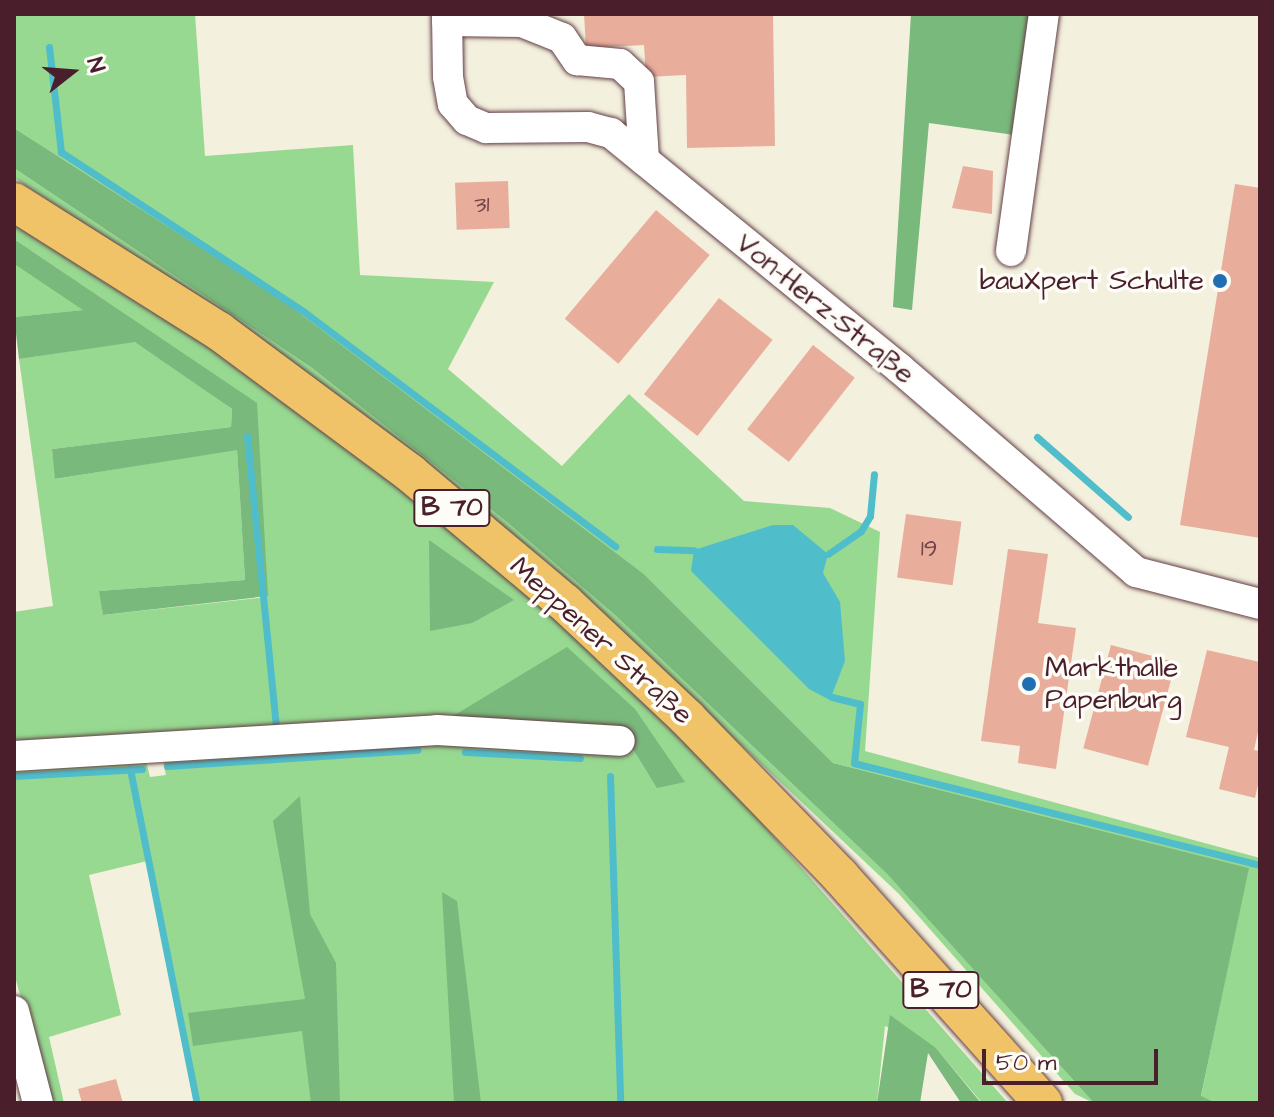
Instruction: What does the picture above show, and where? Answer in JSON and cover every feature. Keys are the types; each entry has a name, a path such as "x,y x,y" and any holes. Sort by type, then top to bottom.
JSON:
{"main road":[{"name":"Meppener Straße","path":"14,202 219,331 410,473 565,603 687,718 840,876 1043,1103"}],"street":[{"path":"1011,251 1044,14"},
{"path":"447,18 522,22 562,38 577,60 620,64 639,82 644,160"},
{"name":"Von-Herz-Straße","path":"447,18 453,104 467,120 486,128 588,127 611,133 1136,572 1260,604"},
{"path":"14,756 437,730 620,741"},
{"path":"14,1011 38,1103"}],"green space":[{"path":"14,14 195,14 205,156 353,145 360,275 494,282 448,369 562,466 629,394 744,501 830,508 880,532 865,751 1260,858 1260,1103 1216,1103 1201,1097 1248,868 833,763 644,574 281,299 14,128"},
{"path":"911,14 1036,14 1022,136 929,123 912,310 893,307"},
{"path":"14,128 281,299 644,574 833,763 1249,868 1201,1096 1216,1103 1094,1103 887,874 616,616 508,523 312,368 14,168"},
{"path":"14,168 312,368 508,523 616,616 887,874 1094,1103 1075,1094 899,894 548,563 288,359 14,178"},
{"path":"14,216 227,354 477,547 697,749 1008,1103 982,1103 936,1048 885,1026 877,1103 197,1103 147,861 89,875 121,1015 49,1037 64,1103 50,1103 14,973 14,762 146,761 150,777 166,775 161,754 635,709 14,751 14,612 53,606 19,359 135,341 232,409 231,427 52,449 56,479 237,449 245,580 100,591 103,615 267,597 256,403 14,239"},
{"path":"14,239 257,403 268,596 103,615 99,591 245,580 237,450 55,479 52,449 231,427 232,409 135,342 19,359 14,317 83,310 14,264"},
{"path":"14,264 84,310 14,317"},
{"path":"429,540 514,600 472,623 430,631"},
{"path":"567,647 635,709 685,782 657,788 627,739 440,724"},
{"path":"300,796 310,914 336,963 340,1103 311,1103 302,1031 193,1046 188,1013 305,999 273,821"},
{"path":"442,892 457,901 481,1103 454,1103"},
{"path":"890,1015 936,1048 981,1103 961,1103 928,1053 920,1103 877,1103"}],"water":[{"path":"773,525 793,525 828,554 823,573 840,602 845,661 830,700 809,689 691,571 694,550"}],"building":[{"path":"584,14 773,14 775,146 687,148 686,75 646,77 644,45 586,48"},
{"path":"963,166 993,171 992,214 952,208"},
{"path":"508,181 510,228 457,230 455,183"},
{"path":"1235,184 1260,188 1260,538 1180,525"},
{"path":"656,210 710,255 618,364 565,319"},
{"path":"719,298 773,340 697,436 644,394"},
{"path":"813,345 855,378 789,462 747,429"},
{"path":"906,514 961,522 953,585 897,577"},
{"name":"Markthalle Papenburg","path":"1008,549 1048,554 1038,623 1076,628 1056,769 1018,763 1020,746 981,741"},
{"path":"1111,645 1176,662 1148,766 1083,748"},
{"path":"1207,650 1260,662 1260,723 1254,750 1260,751 1260,776 1255,798 1219,789 1229,747 1186,737"},
{"path":"116,1079 123,1103 82,1103 78,1089"}],"waterway":[{"path":"49,47 61,152 303,311 615,546"},
{"path":"247,436 276,725"},
{"path":"1037,437 1128,517"},
{"path":"828,554 861,531 870,516 874,474"},
{"path":"657,549 694,550"},
{"path":"832,697 860,704 854,763 1260,865"},
{"path":"167,766 417,750"},
{"path":"465,752 580,758"},
{"path":"130,769 197,1103"},
{"path":"14,776 142,769"},
{"path":"610,776 620,1103"}],"place":[{"name":"bauXpert Schulte","path":"1220,281"},
{"name":"Markthalle Papenburg","path":"1029,684"}]}
